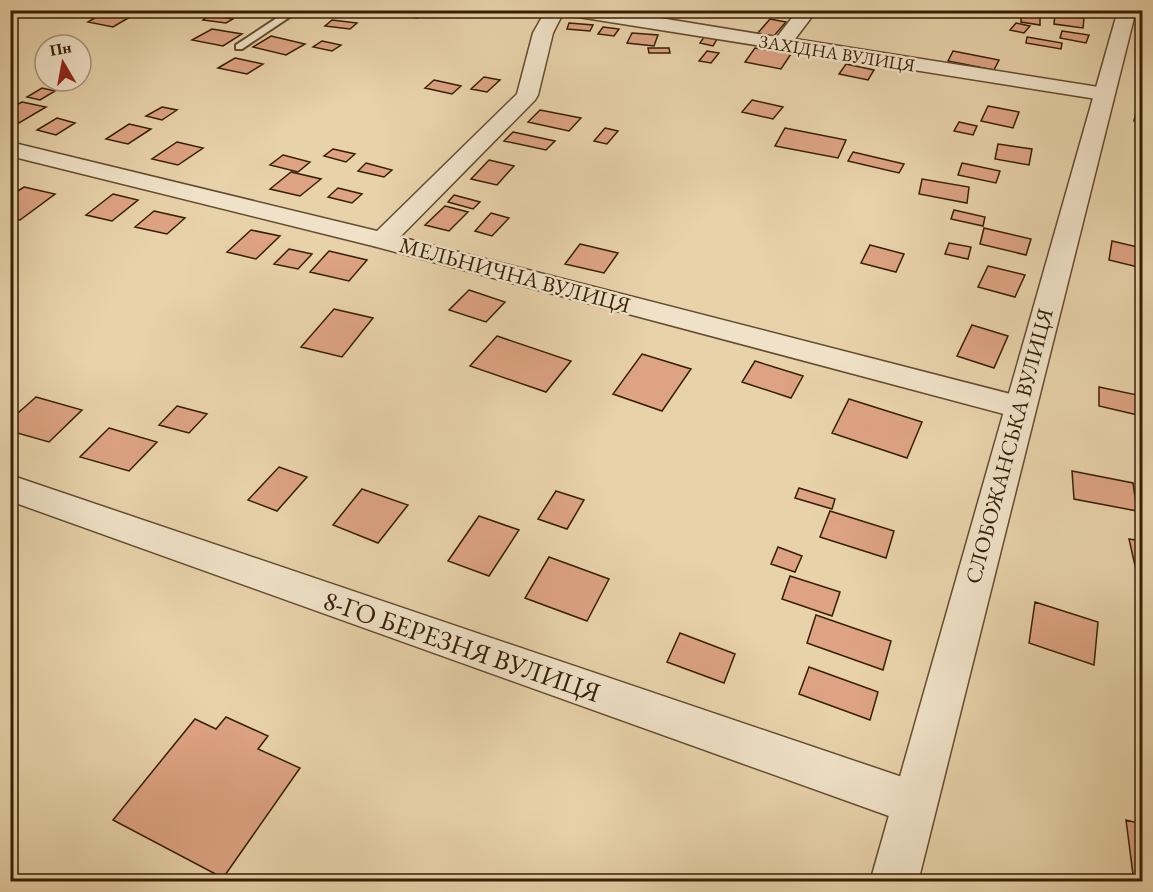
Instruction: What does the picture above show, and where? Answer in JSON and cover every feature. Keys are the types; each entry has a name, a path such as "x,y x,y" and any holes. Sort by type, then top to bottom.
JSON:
{"street":[{"path":"382,240 516,108 527,94 543,33 555,10"},
{"name":"ЗАХІДНА ВУЛИЦЯ","path":"572,10 1103,94"},
{"path":"780,44 808,10"},
{"name":"СЛОБОЖАНСЬКА ВУЛИЦЯ","path":"894,882 1019,407 1127,10"},
{"name":"МЕЛЬНИЧНА ВУЛИЦЯ","path":"10,149 382,240 1019,407"},
{"name":"8-ГО БЕРЕЗНЯ ВУЛИЦЯ","path":"10,488 914,803"}],"lane":[{"path":"239,47 296,10"}],"building":[{"path":"108,10 135,14 113,27 88,22"},
{"path":"407,10 426,10 417,18 401,15"},
{"path":"842,10 882,10 881,15"},
{"path":"1021,10 1040,13 1040,25 1021,22"},
{"path":"215,11 267,11 259,17"},
{"path":"1055,14 1084,18 1083,28 1054,24"},
{"path":"209,15 233,19 226,23 203,20"},
{"path":"770,19 786,22 773,37 757,34"},
{"path":"332,20 357,23 350,29 325,26"},
{"path":"569,23 593,25 590,31 567,29"},
{"path":"1016,23 1030,26 1024,33 1010,30"},
{"path":"603,27 619,29 614,36 598,34"},
{"path":"212,29 242,34 223,46 192,40"},
{"path":"1062,31 1089,35 1086,43 1060,38"},
{"path":"632,33 658,35 654,46 627,43"},
{"path":"271,36 305,44 286,55 253,47"},
{"path":"704,37 717,39 713,46 700,43"},
{"path":"1027,37 1062,43 1061,49 1026,43"},
{"path":"322,41 341,45 332,51 313,47"},
{"path":"648,48 669,48 670,53 649,53"},
{"path":"755,48 791,54 781,69 745,62"},
{"path":"707,51 719,53 711,63 699,61"},
{"path":"953,51 999,60 994,70 948,61"},
{"path":"235,58 263,64 247,74 218,68"},
{"path":"846,64 874,70 868,80 839,74"},
{"path":"484,77 500,80 487,92 471,89"},
{"path":"434,80 461,86 452,94 425,88"},
{"path":"34,93 52,93 40,100 27,97"},
{"path":"752,100 783,107 773,119 742,112"},
{"path":"1139,100 1142,100 1142,123 1134,121"},
{"path":"22,102 46,107 19,123 10,120 10,108"},
{"path":"988,106 1019,112 1013,128 981,121"},
{"path":"162,107 177,110 162,120 146,116"},
{"path":"540,110 581,118 569,131 528,122"},
{"path":"57,118 75,123 56,135 37,130"},
{"path":"959,122 977,126 973,135 954,131"},
{"path":"129,124 151,129 128,144 106,139"},
{"path":"605,128 618,131 607,144 594,141"},
{"path":"785,128 846,140 838,158 775,146"},
{"path":"513,132 555,141 546,150 504,141"},
{"path":"177,142 203,148 178,165 152,159"},
{"path":"998,144 1032,149 1029,165 995,159"},
{"path":"333,149 355,154 346,162 324,156"},
{"path":"853,152 904,164 899,173 848,161"},
{"path":"283,155 310,162 298,172 270,165"},
{"path":"489,160 514,166 497,185 471,179"},
{"path":"366,163 392,170 384,177 358,171"},
{"path":"962,163 1000,171 996,183 958,175"},
{"path":"291,172 321,179 300,196 270,189"},
{"path":"922,179 969,187 967,203 919,194"},
{"path":"24,187 55,194 20,220 10,218 10,196"},
{"path":"338,188 362,194 352,203 328,197"},
{"path":"113,194 138,200 112,221 86,215"},
{"path":"454,195 480,202 473,209 448,202"},
{"path":"445,206 468,212 449,231 425,225"},
{"path":"954,210 985,217 983,226 951,219"},
{"path":"154,211 185,218 167,234 135,227"},
{"path":"491,213 509,218 492,236 475,231"},
{"path":"984,228 1031,239 1026,255 980,244"},
{"path":"251,230 280,236 256,259 227,252"},
{"path":"1112,241 1142,248 1142,268 1109,260"},
{"path":"949,243 971,247 968,259 945,254"},
{"path":"580,244 618,253 604,273 565,264"},
{"path":"870,245 904,254 896,272 861,263"},
{"path":"289,249 312,254 298,269 274,264"},
{"path":"329,251 367,260 349,281 310,272"},
{"path":"988,266 1025,275 1015,297 978,287"},
{"path":"469,290 505,302 486,322 449,310"},
{"path":"334,309 373,318 342,357 301,347"},
{"path":"972,325 1008,336 994,368 957,356"},
{"path":"497,336 571,361 546,392 470,366"},
{"path":"642,354 691,369 662,411 613,394"},
{"path":"755,361 803,376 791,398 742,382"},
{"path":"1099,387 1142,396 1142,416 1099,406"},
{"path":"36,397 82,410 49,442 10,431 10,420"},
{"path":"849,399 922,422 907,458 832,433"},
{"path":"177,406 207,414 189,433 159,425"},
{"path":"109,428 157,442 129,471 80,457"},
{"path":"279,467 307,477 277,511 248,500"},
{"path":"1072,471 1133,483 1137,511 1074,499"},
{"path":"799,488 835,499 832,509 795,498"},
{"path":"362,489 408,505 378,543 333,525"},
{"path":"556,491 584,500 567,529 538,519"},
{"path":"830,511 894,531 886,558 820,537"},
{"path":"479,516 519,530 489,576 448,561"},
{"path":"1129,539 1142,541 1142,580 1138,579"},
{"path":"778,547 802,556 795,572 771,564"},
{"path":"549,557 609,579 587,621 525,598"},
{"path":"790,576 840,592 832,616 782,599"},
{"path":"1035,602 1098,622 1094,665 1029,643"},
{"path":"816,615 891,641 883,670 807,643"},
{"path":"680,633 735,654 724,683 667,662"},
{"path":"809,667 878,692 870,720 799,694"},
{"path":"226,717 268,736 258,749 300,768 223,878 113,820 195,719 216,729"},
{"path":"1126,820 1142,824 1142,882 1134,882"}]}
